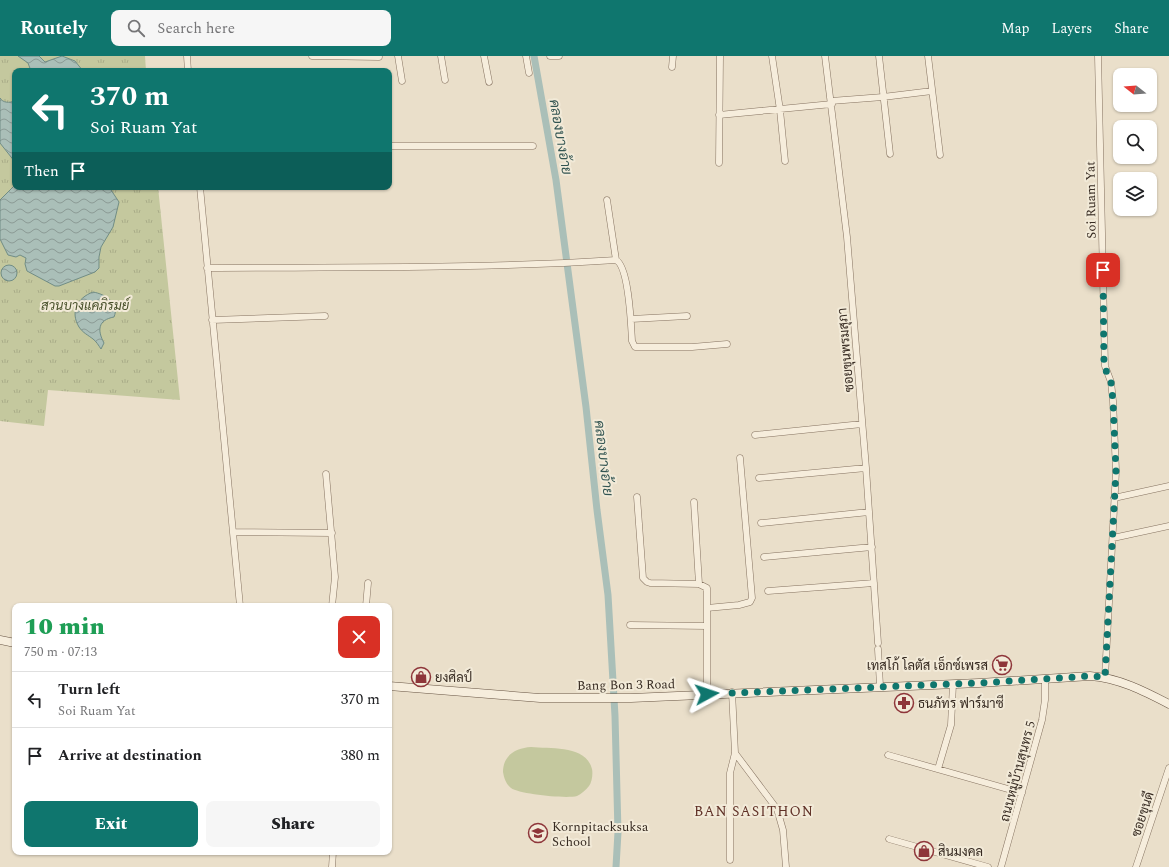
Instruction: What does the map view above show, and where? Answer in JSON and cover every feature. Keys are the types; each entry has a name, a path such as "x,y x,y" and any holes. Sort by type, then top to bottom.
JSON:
{"main road":[{"path":"0,640 12,642"},
{"name":"Bang Bon 3 Road","path":"392,686 540,698 631,698 732,692 953,684 1090,676 1105,677 1148,693 1169,704"}],"street":[{"path":"187,56 188,68"},
{"path":"312,56 379,57"},
{"path":"398,56 402,81"},
{"path":"442,56 445,80"},
{"path":"484,56 489,82"},
{"path":"526,56 529,73"},
{"path":"550,56 559,56"},
{"path":"672,56 672,67"},
{"path":"718,163 720,56"},
{"path":"772,56 780,110 785,161"},
{"name":"ซอยขุนพรมสุภา","path":"825,56 847,237 872,547 880,686"},
{"path":"879,56 890,154"},
{"path":"928,56 940,154"},
{"name":"Soi Ruam Yat","path":"1098,56 1104,366 1111,382 1116,471 1105,677"},
{"path":"719,115 780,110 831,102 932,91"},
{"path":"392,146 533,146"},
{"path":"200,190 240,603"},
{"path":"607,200 616,260 619,262 624,273 631,319 632,341 634,346 638,348 692,347 727,344"},
{"path":"207,268 468,266 616,260"},
{"path":"212,320 326,316"},
{"path":"631,319 687,316"},
{"path":"755,435 862,424"},
{"path":"707,608 739,605 750,602 752,598 740,458"},
{"path":"759,478 866,468"},
{"path":"326,474 335,577 332,603"},
{"path":"1114,498 1169,486"},
{"path":"637,497 643,578 650,583 699,584 707,588 707,694"},
{"path":"694,502 699,584"},
{"path":"761,523 869,512"},
{"path":"1113,538 1169,526"},
{"path":"233,532 332,533"},
{"path":"764,557 872,547"},
{"path":"366,603 368,583"},
{"path":"768,591 874,583"},
{"path":"630,625 707,626"},
{"name":"ถนนหมู่บ้านสุนทร 5","path":"1001,867 1042,720 1045,700 1045,679"},
{"path":"938,769 951,725 953,684"},
{"path":"730,860 730,773 735,753 732,692"},
{"path":"735,753 777,809 783,830 786,867"},
{"path":"888,755 1022,793"},
{"name":"ซอยขุนดี","path":"1136,867 1169,768"},
{"path":"890,839 988,867"},
{"path":"332,867 333,855"}],"green space":[{"name":"สวนบางแคภิรมย์","path":"0,56 145,56 146,68 12,68 12,190 158,190 180,400 48,390 44,426 0,421"},
{"path":"531,747 567,750 583,756 588,761 592,769 592,778 589,786 579,795 571,797 532,794 511,788 503,774 505,761 516,751"}],"water":[{"path":"18,56 39,56 45,62 62,56 75,61 81,68 30,68 28,63"},
{"path":"0,98 6,102 12,102 12,158 0,143"},
{"path":"12,188 12,190 111,190 119,202 113,227 101,247 99,268 95,272 59,286 55,286 27,271 25,264 26,258 20,255 16,257 8,255 0,239 0,200"},
{"path":"9,265 15,267 17,273 15,279 9,281 3,279 1,273 3,267"},
{"path":"93,292 106,297 115,307 114,317 105,320 100,326 100,334 104,343 101,349 94,340 79,327 75,316 75,311 79,302"}],"waterway":[{"name":"คลองบางอ้าย","path":"534,56 556,180 586,407 608,595 615,716 618,832 616,867"}],"place":[{"name":"เทสโก้ โลตัส เอ็กซ์เพรส","path":"1002,665"},
{"name":"ยงศิลป์","path":"421,677"},
{"name":"ธนภัทร ฟาร์มาซี","path":"904,703"},
{"name":"Kornpitacksuksa School","path":"538,833"},
{"name":"สินมงคล","path":"924,851"}],"district":[{"name":"BAN SASITHON","path":"754,811"}],"route":[{"path":"707,694 979,683 1090,676 1105,677 1116,471 1111,382 1104,366 1103,270"}]}
